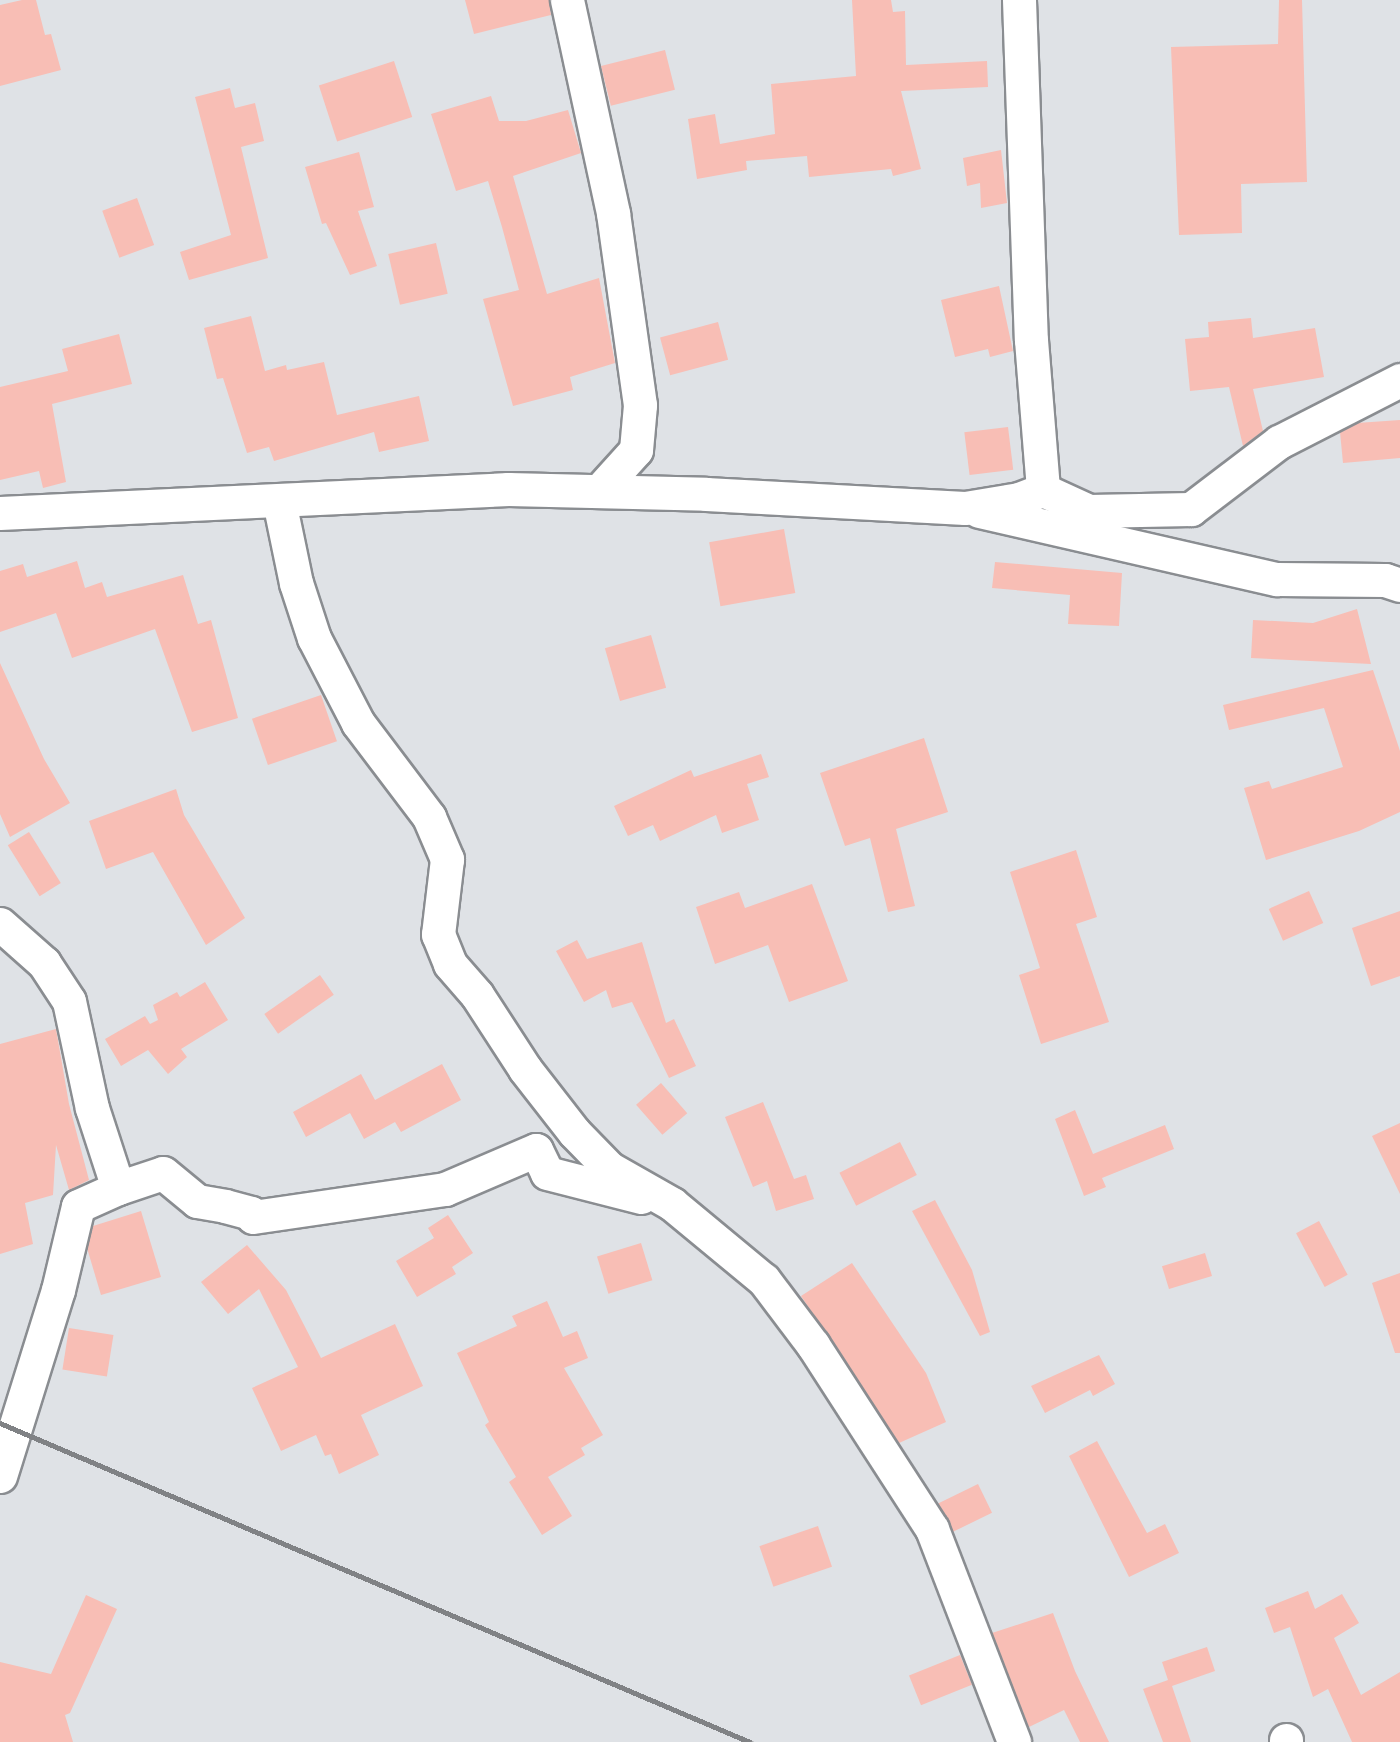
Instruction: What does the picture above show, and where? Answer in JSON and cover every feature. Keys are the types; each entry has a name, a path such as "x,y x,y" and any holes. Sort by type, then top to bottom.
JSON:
{"street":[{"path":"567,0 613,213 640,405 636,450 599,491"},
{"path":"1020,0 1031,340 1043,490"},
{"path":"965,508 1019,499 1043,490 1089,511 1191,509 1279,442 1400,380"},
{"path":"0,513 508,489 965,508 1277,579 1385,580 1400,585"},
{"path":"279,501 296,583 314,638 358,723 429,817 447,859 438,934 450,964 477,995 525,1069 574,1132 609,1168 672,1204 764,1280 853,1402 932,1530 1014,1742"},
{"path":"0,924 44,963 69,1001 92,1108 118,1188"},
{"path":"0,1476 58,1290 78,1206 118,1188 163,1173 197,1202 225,1206 251,1213 253,1217 445,1190 536,1150 547,1173 672,1204"}],"building":[{"path":"22,0 36,0 45,35 51,34 61,70 0,86 0,5"},
{"path":"465,0 549,0 551,15 474,34"},
{"path":"852,0 891,0 893,12 905,11 906,65 987,61 988,87 901,91 921,169 893,176 891,169 809,177 807,156 746,161 747,170 697,179 688,119 715,114 720,144 775,134 771,84 856,76"},
{"path":"1279,0 1302,0 1307,182 1241,184 1242,233 1179,235 1171,47 1278,44"},
{"path":"665,50 675,90 611,106 601,66"},
{"path":"394,61 412,117 337,142 319,85"},
{"path":"230,88 235,108 255,103 264,141 241,147 268,258 189,280 180,252 231,235 195,97"},
{"path":"491,96 499,121 526,121 568,110 581,153 513,176 547,294 599,278 615,363 570,377 573,390 513,406 483,299 519,290 502,227 488,181 456,191 431,114"},
{"path":"1001,150 1007,203 981,208 980,183 967,186 963,158"},
{"path":"359,152 374,207 358,211 377,266 350,275 326,223 322,224 305,167"},
{"path":"137,198 154,245 119,258 102,211"},
{"path":"436,243 448,294 400,305 388,254"},
{"path":"999,286 1013,351 990,357 988,349 955,357 941,300"},
{"path":"251,316 265,371 286,365 287,370 324,362 337,415 419,396 429,441 379,452 374,432 274,461 269,447 247,453 223,378 217,379 204,328"},
{"path":"1251,318 1253,338 1315,328 1324,377 1253,389 1263,431 1243,446 1229,387 1190,391 1185,339 1209,337 1208,322"},
{"path":"718,322 728,360 670,375 660,338"},
{"path":"119,334 132,384 52,404 66,482 43,488 39,471 0,480 0,387 68,371 62,349"},
{"path":"1400,420 1400,458 1343,463 1340,432 1357,423"},
{"path":"1008,427 1013,470 970,475 964,432"},
{"path":"784,529 795,593 720,606 709,542"},
{"path":"77,561 85,588 102,582 107,597 183,575 198,624 211,620 238,718 192,732 155,629 72,658 56,613 0,632 0,571 23,564 27,577"},
{"path":"995,562 1122,573 1119,626 1068,624 1070,595 992,588"},
{"path":"1357,609 1371,664 1251,658 1253,620 1313,623"},
{"path":"651,635 666,688 620,701 605,648"},
{"path":"0,663 44,759 70,803 10,837 0,814"},
{"path":"1373,670 1400,751 1400,812 1359,831 1266,860 1244,788 1269,781 1272,789 1343,767 1324,708 1229,730 1223,705"},
{"path":"321,695 337,741 268,765 252,719"},
{"path":"924,738 948,812 896,829 915,906 888,912 870,838 845,846 820,773"},
{"path":"761,754 769,777 747,784 759,820 722,833 716,815 660,841 653,825 628,836 614,806 691,770 694,777"},
{"path":"176,789 184,815 245,918 206,945 153,852 106,869 89,821"},
{"path":"29,832 61,883 40,896 8,845"},
{"path":"1076,850 1097,917 1076,924 1109,1022 1041,1044 1019,975 1040,968 1010,872"},
{"path":"812,884 848,981 789,1002 768,945 715,964 696,907 739,892 745,908"},
{"path":"1309,891 1323,923 1283,941 1269,909"},
{"path":"1400,911 1400,976 1371,986 1352,928"},
{"path":"577,940 587,959 642,942 666,1023 674,1019 696,1066 669,1078 632,1002 612,1008 606,990 584,1002 556,951"},
{"path":"320,975 334,995 278,1034 264,1014"},
{"path":"205,982 228,1020 181,1049 187,1057 168,1074 148,1050 121,1066 105,1039 145,1016 150,1024 158,1020 153,1005 177,992 180,997"},
{"path":"56,1029 69,1104 89,1180 69,1190 56,1145 53,1195 25,1203 33,1244 0,1254 0,1044"},
{"path":"442,1064 461,1100 401,1132 395,1122 364,1139 350,1113 306,1137 293,1112 361,1074 375,1100"},
{"path":"661,1083 687,1113 662,1135 636,1105"},
{"path":"763,1102 794,1179 806,1175 814,1199 776,1211 767,1181 753,1187 725,1117"},
{"path":"1075,1110 1093,1154 1165,1125 1174,1149 1102,1178 1106,1187 1084,1196 1055,1119"},
{"path":"1400,1123 1400,1194 1372,1136"},
{"path":"900,1142 917,1175 856,1206 839,1173"},
{"path":"935,1200 972,1270 990,1332 980,1336 912,1211"},
{"path":"141,1211 161,1277 101,1295 87,1248 93,1226"},
{"path":"448,1215 473,1253 452,1267 456,1274 417,1297 396,1261 434,1238 428,1228"},
{"path":"1319,1221 1348,1275 1325,1287 1296,1233"},
{"path":"641,1243 652,1280 608,1294 597,1256"},
{"path":"247,1245 286,1290 321,1358 395,1324 423,1386 361,1415 379,1455 339,1474 331,1454 325,1456 316,1435 281,1451 252,1388 298,1367 259,1289 228,1314 201,1282"},
{"path":"1205,1253 1212,1276 1169,1289 1162,1266"},
{"path":"852,1263 926,1373 946,1422 899,1443 801,1296"},
{"path":"1400,1273 1400,1353 1395,1353 1372,1283"},
{"path":"547,1301 563,1337 577,1331 588,1358 564,1368 603,1435 581,1448 585,1455 548,1477 572,1516 542,1535 509,1482 516,1477 485,1425 489,1422 457,1353 517,1326 512,1316"},
{"path":"69,1328 113,1335 107,1377 62,1369"},
{"path":"1099,1355 1115,1384 1093,1396 1090,1390 1045,1413 1031,1386"},
{"path":"1097,1441 1147,1533 1165,1524 1179,1553 1129,1577 1069,1456"},
{"path":"978,1484 992,1513 952,1532 938,1504"},
{"path":"818,1526 832,1567 773,1587 759,1546"},
{"path":"1308,1591 1315,1609 1342,1594 1359,1623 1334,1638 1361,1695 1400,1672 1400,1742 1352,1742 1328,1689 1313,1697 1290,1627 1274,1633 1265,1608"},
{"path":"86,1595 117,1609 70,1713 65,1715 73,1742 0,1742 0,1662 51,1674"},
{"path":"1053,1613 1075,1671 1109,1742 1080,1742 1064,1710 1029,1727 1027,1723 992,1633"},
{"path":"1207,1647 1215,1671 1172,1686 1191,1742 1163,1742 1143,1689 1168,1680 1162,1662"},
{"path":"960,1655 972,1685 921,1705 909,1676"}],"railway":[{"path":"0,1423 750,1742"}]}
